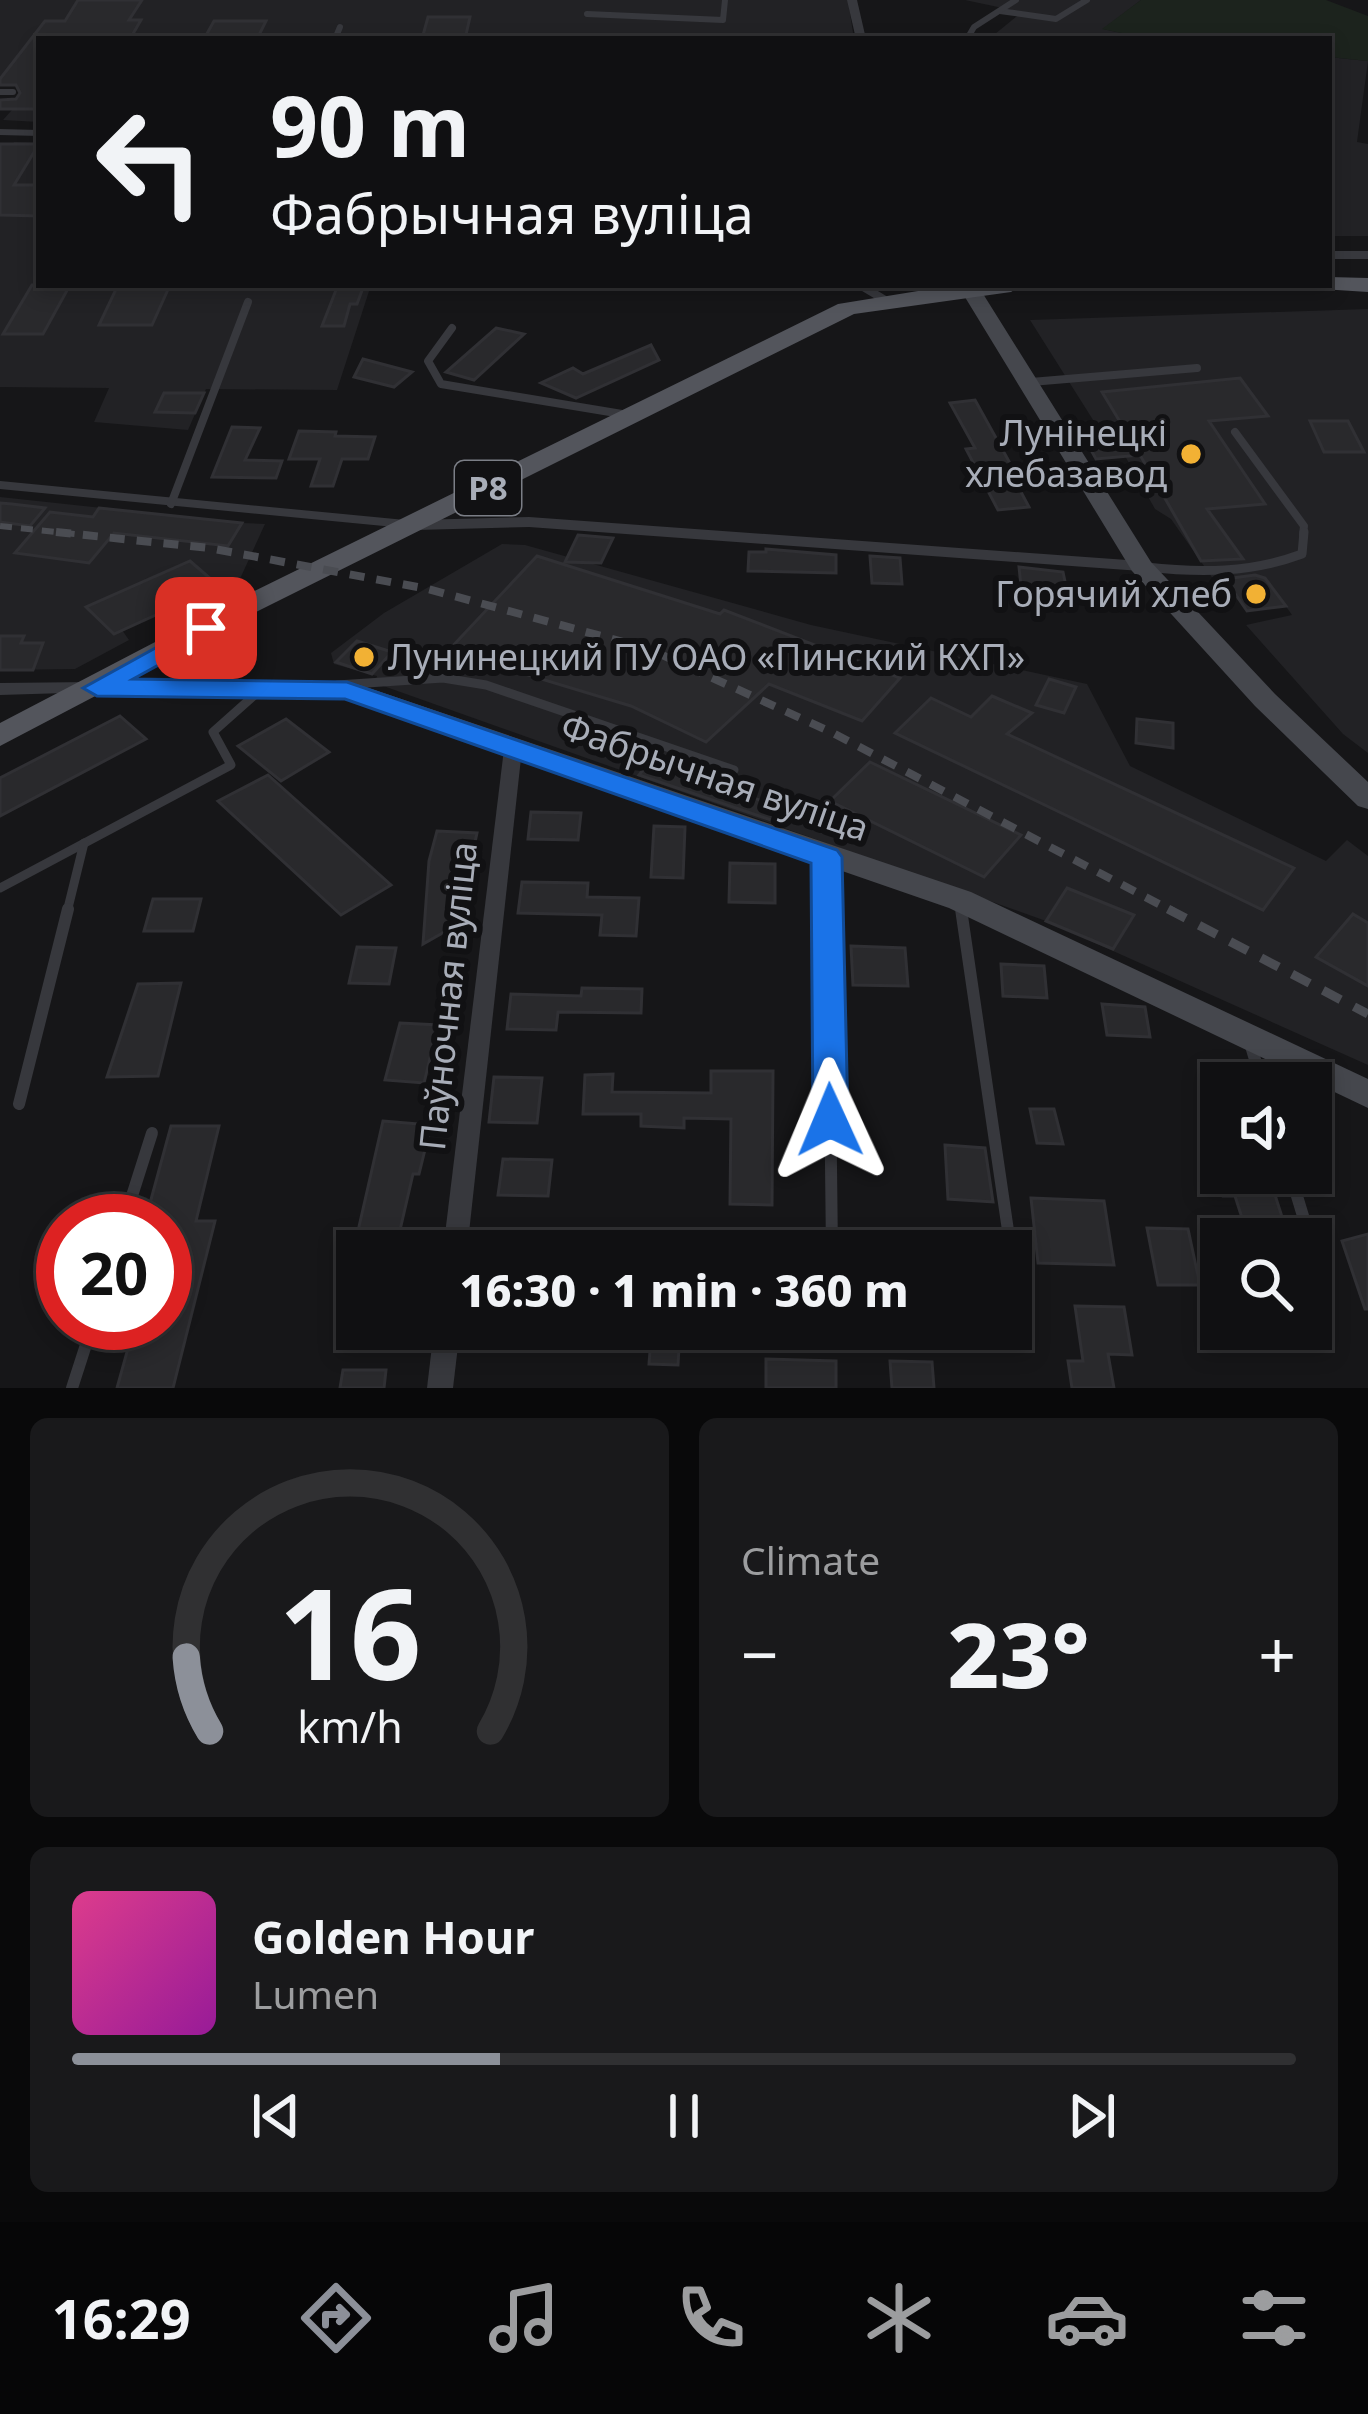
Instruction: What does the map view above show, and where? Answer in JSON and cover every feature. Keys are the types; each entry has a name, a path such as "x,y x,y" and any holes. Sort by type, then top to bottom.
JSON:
{"main road":[{"path":"1332,284 1368,285"},
{"name":"Р8","path":"0,736 236,611 846,309 885,299 980,288"}],"street":[{"path":"852,0 860,36"},
{"path":"0,132 36,133"},
{"path":"970,289 1141,566 1265,700 1368,799"},
{"path":"416,525 529,522 1141,566"},
{"name":"Фабрычная вуліца","path":"0,689 347,690 960,900 1368,1094"},
{"name":"Паўночная вуліца","path":"457,1230 512,749"},
{"path":"440,1388 445,1350"}],"lane":[{"path":"587,14 723,20 725,0"},
{"path":"970,36 974,27 1016,0"},
{"path":"1000,11 1056,19 1088,0"},
{"path":"336,36 340,27"},
{"path":"0,92 13,92"},
{"path":"1332,255 1368,256"},
{"path":"865,288 885,299"},
{"path":"171,504 248,302"},
{"path":"452,328 428,361 441,384 628,415"},
{"path":"1025,383 1197,368"},
{"path":"1141,566 1209,573 1283,562 1302,554 1304,526 1234,432"},
{"path":"0,485 416,525"},
{"path":"302,690 420,679 486,685 734,770"},
{"path":"0,888 231,764 213,732 260,689"},
{"path":"19,1104 84,843"},
{"path":"826,857 832,1230"},
{"path":"960,900 1008,1230"},
{"path":"1248,1035 1256,1062"},
{"path":"133,1194 152,1133"},
{"path":"72,1388 84,1350"}],"shaded area":[{"path":"0,0 848,0 854,36 36,36 36,122 3,120 35,84 0,82"},
{"path":"965,0 1141,0 1103,29 1136,36 995,34 1022,12"},
{"path":"1141,0 1326,0 1368,16 1368,61 1332,57 1332,36 1136,36 1102,29"},
{"path":"1332,57 1368,61 1357,142 1368,144 1368,236 1332,236"},
{"path":"14,142 36,143 36,288 370,288 337,390 206,389 188,430 94,422 109,388 0,387 0,164"},
{"name":"Лунінецкі хлебазавод","path":"1368,309 1368,753 1343,734 1246,625 1292,615 1266,578 1216,583 1171,519 1155,509 1125,456 1096,459 1082,433 1100,431 1030,320"},
{"path":"0,497 265,524 239,581 228,580 122,630 129,640 75,669 0,670"},
{"path":"502,544 525,545 811,625 1087,684 1130,766 1326,861 1347,840 1368,856 1368,1065 1046,921 375,683 377,676 334,664 331,653 384,613"}],"building":[{"path":"78,0 142,0 129,20 141,20 132,36 36,36 36,109 0,109 0,100 16,99 20,93 16,85 0,85 0,79 45,21 65,21"},
{"path":"428,17 470,17 466,36 423,36"},
{"path":"214,21 266,21 258,36 206,36"},
{"path":"0,144 36,144 14,185 36,185 36,216 0,215"},
{"path":"32,285 68,288 43,334 3,334"},
{"path":"117,288 169,288 152,325 99,325"},
{"path":"337,288 363,288 357,304 350,304 344,326 322,326"},
{"path":"496,328 524,334 474,380 446,372"},
{"path":"651,345 659,360 576,398 541,383 573,368 583,374"},
{"path":"363,359 412,372 394,387 354,377"},
{"name":"Лунінецкі хлебазавод","path":"1240,378 1268,416 1209,421 1265,504 1207,509 1243,559 1201,561 1140,455 1096,459 1082,434 1125,430 1102,392"},
{"path":"164,393 204,393 195,413 155,412"},
{"path":"975,400 1029,507 998,510 966,449 975,448 950,403"},
{"path":"1310,421 1348,421 1364,452 1324,452"},
{"path":"232,427 260,428 245,460 282,461 276,478 212,477"},
{"path":"299,431 375,437 368,459 342,459 333,486 311,486 320,459 289,459"},
{"path":"0,503 45,508 30,526 0,522"},
{"path":"99,508 242,523 228,546 114,533 89,563 15,553 50,512 93,517"},
{"path":"578,535 613,538 601,563 565,562"},
{"path":"749,552 836,555 836,573 748,571"},
{"path":"537,556 720,614 724,610 900,678 862,721 769,684 706,742 631,706 448,651"},
{"path":"870,556 900,558 902,584 872,583"},
{"path":"190,561 219,586 114,634 86,607"},
{"path":"1019,567 1063,572 1067,591 1021,586"},
{"name":"Горячий хлеб","path":"1265,578 1286,606 1247,611 1225,579"},
{"path":"0,636 24,636 21,643 43,643 33,670 0,670"},
{"name":"Лунинецкий ПУ ОАО «Пинский КХП»","path":"357,641 392,652 372,674 336,662"},
{"path":"1049,679 1076,687 1064,713 1036,705"},
{"path":"992,696 1032,713 1007,734 1294,868 1263,910 895,733 931,698 971,717"},
{"path":"120,716 146,739 0,816 0,778"},
{"path":"286,719 329,752 281,781 238,746"},
{"path":"1137,719 1173,723 1173,748 1136,743"},
{"path":"870,762 1021,835 984,877 830,801"},
{"path":"648,763 742,789 739,793 783,808 774,821 639,775"},
{"path":"268,775 391,885 341,915 218,801"},
{"path":"531,812 581,813 578,840 528,839"},
{"path":"654,826 685,827 683,878 651,877"},
{"path":"437,831 477,833 468,874 460,873 453,927 423,944 429,861"},
{"path":"730,863 775,864 775,903 729,902"},
{"path":"522,882 588,883 587,897 639,898 636,936 600,935 602,915 518,913"},
{"path":"1067,888 1134,915 1113,949 1046,921"},
{"path":"153,899 201,899 193,931 144,931"},
{"path":"1353,914 1368,923 1368,986 1316,957"},
{"path":"851,946 905,948 908,986 853,985"},
{"path":"357,947 396,948 389,984 349,983"},
{"path":"1001,964 1044,966 1047,998 1003,996"},
{"path":"181,983 158,1076 107,1077 138,984"},
{"path":"582,988 642,989 641,1013 558,1012 556,1030 507,1029 511,994 581,996"},
{"path":"1102,1004 1145,1007 1150,1037 1107,1035"},
{"path":"400,1023 438,1025 424,1083 385,1080"},
{"path":"711,1071 773,1071 772,1205 730,1204 731,1119 684,1118 684,1128 641,1126 641,1114 583,1114 585,1075 613,1074 612,1092 711,1093"},
{"path":"494,1077 542,1078 537,1123 489,1122"},
{"path":"1030,1109 1054,1109 1063,1144 1037,1143"},
{"path":"383,1121 431,1125 400,1230 358,1230"},
{"path":"171,1126 219,1126 196,1221 215,1221 192,1312 192,1194 153,1194"},
{"path":"945,1145 985,1148 993,1202 948,1199"},
{"path":"503,1159 552,1160 548,1196 498,1195"},
{"path":"1275,1194 1282,1218 1242,1218 1235,1196 1223,1196"},
{"path":"1031,1198 1104,1201 1114,1265 1038,1263"},
{"path":"1147,1228 1188,1229 1200,1285 1158,1285"},
{"path":"1368,1234 1368,1309 1365,1309 1342,1241"},
{"path":"1075,1306 1124,1307 1132,1355 1108,1354 1114,1388 1072,1388 1068,1361 1083,1361"},
{"path":"128,1350 183,1350 173,1388 117,1388"},
{"path":"606,1350 679,1350 678,1365 649,1364 650,1351"},
{"path":"766,1359 836,1361 836,1388 766,1388"},
{"path":"890,1361 932,1362 934,1388 892,1388"},
{"path":"343,1370 386,1370 384,1388 340,1388"}],"railway":[{"path":"0,526 56,532"},
{"path":"56,532 209,548 428,589 649,649 831,732 1174,912"},
{"path":"56,532 84,535"},
{"path":"1168,909 1368,1014"}],"place":[{"name":"Лунінецкі хлебазавод","path":"1191,454"},
{"name":"Горячий хлеб","path":"1256,594"},
{"name":"Лунинецкий ПУ ОАО «Пинский КХП»","path":"364,657"}],"route":[{"path":"206,628 97,688 347,690 826,857 830,1120"}]}
